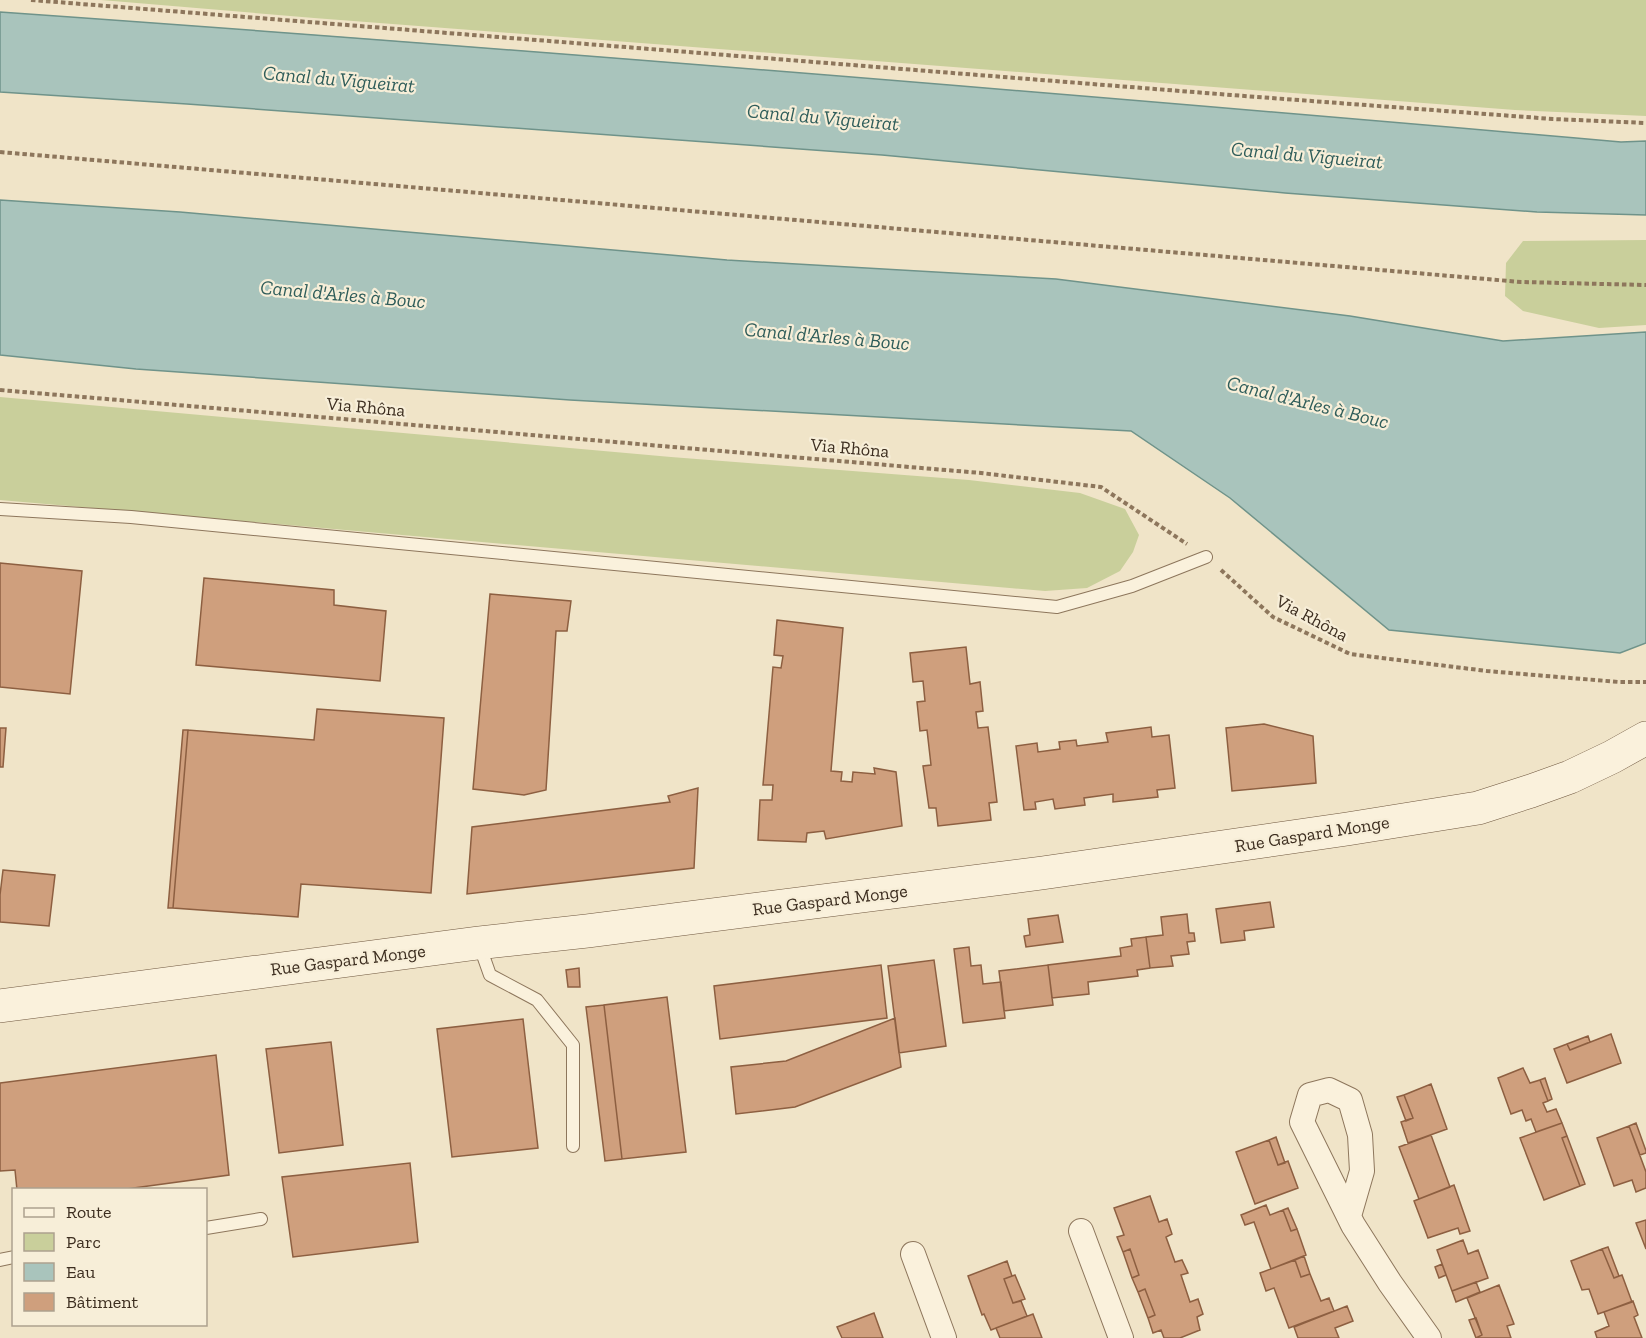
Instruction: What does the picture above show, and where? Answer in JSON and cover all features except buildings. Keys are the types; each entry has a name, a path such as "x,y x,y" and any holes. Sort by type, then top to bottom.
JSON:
{"street":[{"name":"Rue Gaspard Monge","path":"0,1006 478,943 1042,873 1478,808 1569,777 1646,738"},
{"path":"1349,1216 1390,1283 1429,1338"},
{"path":"1080,1231 1121,1338"},
{"path":"913,1254 944,1338"}],"lane":[{"path":"0,509 131,517 1057,607 1132,586 1206,557"},
{"path":"478,943 490,975 537,999 573,1045 573,1146"},
{"path":"207,1228 261,1219"}],"path":[{"path":"31,0 1208,93 1553,119 1646,123"},
{"path":"0,152 1509,281 1646,285"},
{"name":"Via Rhôna","path":"0,390 946,470 1101,487 1206,557 1274,617 1350,654 1487,671 1620,682 1646,681"}],"green space":[{"path":"101,0 1646,0 1646,116 1515,110"},
{"path":"1646,240 1646,325 1599,328 1523,311 1505,296 1506,263 1523,241"},
{"path":"0,397 671,457 969,480 1080,493 1125,509 1139,535 1133,552 1120,571 1087,588 1045,591 0,500"}],"water":[{"name":"Canal du Vigueirat","path":"0,12 811,74 1621,142 1646,141 1646,215 1537,212 1285,193 882,155 0,92"},
{"name":"Canal d'Arles à Bouc","path":"0,200 180,212 727,260 1056,279 1350,316 1503,341 1646,332 1646,643 1620,653 1389,630 1230,498 1131,431 570,400 136,369 0,355"}]}
